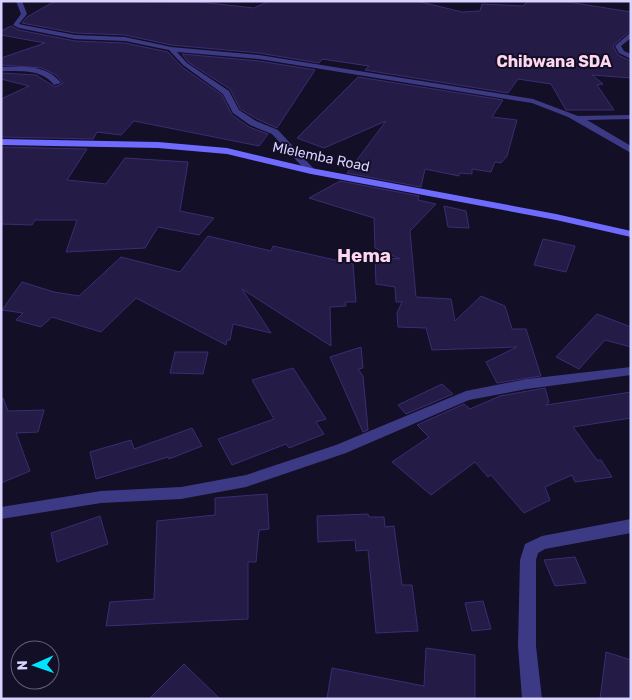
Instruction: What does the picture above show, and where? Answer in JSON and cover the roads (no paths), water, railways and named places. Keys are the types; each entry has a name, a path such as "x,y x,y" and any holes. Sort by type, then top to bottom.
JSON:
{"street":[{"path":"19,1 24,11 16,25 21,27 75,36 125,39 171,48 259,57 518,98 548,105 577,118 631,150"},
{"path":"631,34 618,46 621,52 631,57"},
{"path":"171,48 185,64 218,86 236,111 253,122 275,132 311,171"},
{"path":"1,69 41,71 50,75 57,83"},
{"path":"577,118 631,117"},
{"name":"Mlelemba Road","path":"1,142 206,148 248,155 311,171 556,217 631,234"},
{"path":"1,513 101,497 181,493 246,481 341,449 466,396 527,384 631,371"},
{"path":"532,699 527,646 528,560 531,549 542,543 631,526"}],"district":[{"name":"Chibwana SDA","path":"554,61"},
{"name":"Hema","path":"364,255"}]}
